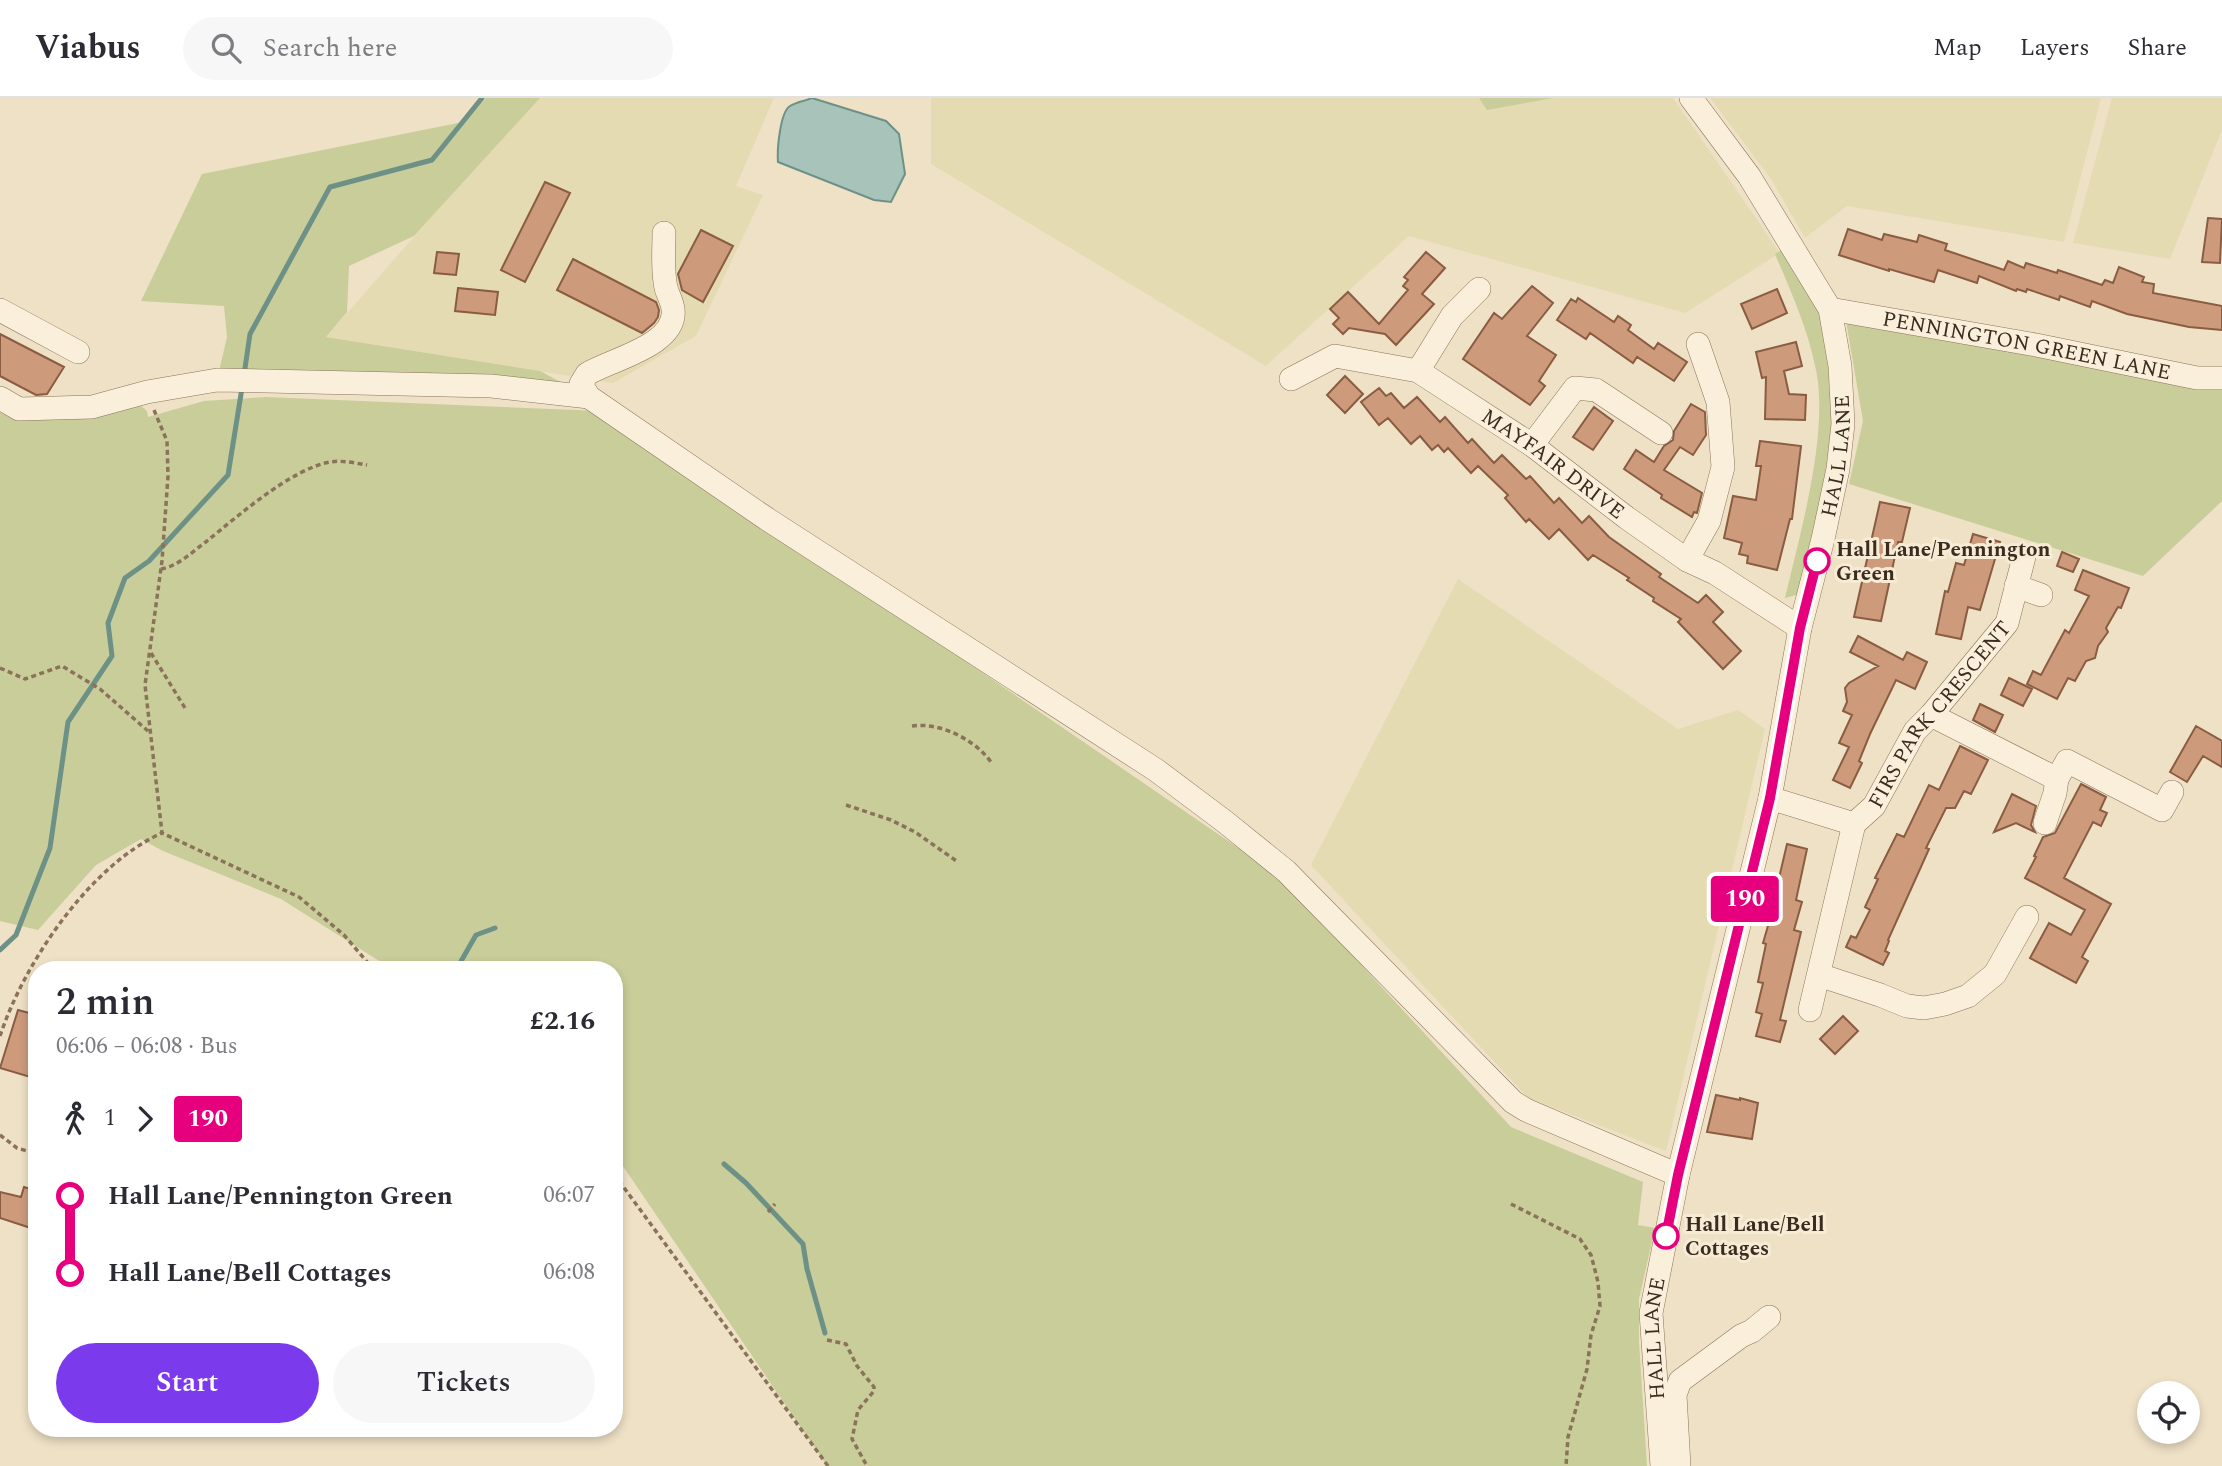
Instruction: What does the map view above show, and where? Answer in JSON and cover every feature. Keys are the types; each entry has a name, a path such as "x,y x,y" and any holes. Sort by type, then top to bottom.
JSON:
{"street":[{"name":"HALL LANE","path":"1662,1466 1651,1313 1678,1175 1770,798 1800,628 1838,469 1843,424 1840,366 1830,309 1749,176 1691,98"},
{"path":"664,233 665,278 674,311 671,325 666,333 653,343 587,374 581,384 589,397 767,519 1156,770 1214,813 1286,871 1513,1102 1678,1175"},
{"path":"1418,371 1452,316 1479,289"},
{"name":"PENNINGTON GREEN LANE","path":"1830,309 2036,345 2197,378 2222,378"},
{"path":"0,310 78,352"},
{"path":"1686,560 1709,522 1723,467 1718,402 1698,344"},
{"name":"MAYFAIR DRIVE","path":"1291,379 1335,356 1418,371 1532,445 1627,519 1686,560 1716,573 1800,628"},
{"path":"10,403 92,407 147,392 217,380 491,386 589,397"},
{"path":"1532,445 1575,388 1596,390 1661,433"},
{"name":"FIRS PARK CRESCENT","path":"1810,1010 1854,824 1874,806 1914,731 1931,715 2007,623 2024,557"},
{"path":"2016,586 2041,595"},
{"path":"1931,715 2057,779"},
{"path":"2045,823 2057,779 2067,761 2162,810 2172,792"},
{"name":"FIRS PARK CRESCENT","path":"1770,798 1854,824"},
{"path":"1819,975 1907,1006 1924,1008 1945,1004 1968,996 1995,974 2027,917"},
{"path":"1679,1466 1675,1395 1680,1381 1769,1317"}],"path":[{"path":"147,392 167,441 168,476 161,569 145,685 162,833"},
{"path":"161,569 184,558 241,514 318,465 332,462 367,465"},
{"path":"150,651 185,708"},
{"path":"0,668 24,679 62,666 100,689 150,732"},
{"path":"912,726 940,726 978,749 991,762"},
{"path":"846,805 891,820 915,832 958,862"},
{"path":"162,833 299,897 344,935 366,961"},
{"path":"36,961 63,921 98,879 148,840 162,833"},
{"path":"0,1036 6,1017 28,973"},
{"path":"0,1135 17,1148 28,1151"},
{"path":"623,1186 828,1466"},
{"path":"768,1213 775,1204"},
{"path":"1511,1204 1580,1239 1591,1255 1598,1282 1600,1306 1591,1335 1587,1369 1568,1437 1566,1466"},
{"path":"827,1340 846,1344 857,1366 874,1387 874,1391 858,1410 852,1439 867,1466"}],"shaded area":[{"path":"536,98 774,98 736,186 763,195 696,336 613,383 326,337"},
{"path":"931,98 1479,98 1487,109 1554,98 1673,98 1780,253 1685,313 1409,236 1266,366 931,164"},
{"path":"1710,98 2101,98 2064,242 1847,206 1805,238 1771,179"},
{"path":"2112,98 2222,98 2222,130 2170,259 2073,243"},
{"path":"1458,579 1678,729 1738,710 1765,729 1666,1151 1528,1098 1311,865"}],"green space":[{"path":"486,98 540,98 414,236 349,266 347,312 326,337 540,371 589,397 217,380 227,337 224,306 141,301 202,174 463,122"},
{"path":"1479,98 1554,98 1487,110"},
{"path":"1787,246 1820,315 1834,376 1831,450 1803,588 1796,595 1785,598 1805,515 1819,424 1816,370 1798,311 1775,254"},
{"path":"1846,321 2222,384 2222,501 2143,576 1849,484 1863,421"},
{"path":"266,397 600,411 1278,875 1511,1127 1643,1182 1638,1225 1655,1228 1639,1299 1647,1466 827,1466 623,1166 623,961 379,961 281,899 163,851 141,839 96,865 38,930 0,921 0,403 137,402 147,411 148,417 204,401"}],"water":[{"path":"812,98 886,121 899,134 905,174 891,202 874,200 778,162 780,132 787,110 792,105"}],"building":[{"path":"545,182 570,193 525,282 501,270"},
{"path":"2208,218 2222,219 2220,263 2202,262"},
{"path":"1848,229 1882,240 1884,234 1917,242 1919,235 1947,244 1945,250 2004,270 2008,261 2024,268 2026,263 2057,273 2058,270 2102,285 2105,280 2113,283 2119,267 2144,277 2142,282 2154,284 2153,293 2222,306 2222,330 2189,327 2127,314 2092,301 2090,307 2060,296 2059,300 2027,289 2026,292 2016,291 1979,276 1977,283 1938,270 1934,282 1889,271 1839,255"},
{"path":"701,230 733,246 703,302 682,290 678,274"},
{"path":"437,252 459,254 456,275 434,273"},
{"path":"1426,252 1445,268 1422,294 1434,304 1396,345 1385,334 1349,328 1343,334 1333,324 1339,318 1330,309 1348,292 1379,324 1408,290 1403,286 1408,280 1404,277"},
{"path":"573,259 656,302 659,310 654,323 642,333 557,290"},
{"path":"1532,286 1553,303 1527,336 1556,355 1539,381 1545,386 1530,405 1463,359 1494,313 1502,319"},
{"path":"458,288 498,292 495,315 455,311"},
{"path":"1777,289 1787,313 1752,329 1741,304"},
{"path":"1578,298 1614,322 1618,316 1631,325 1628,330 1654,349 1658,343 1687,362 1674,381 1637,357 1633,363 1590,333 1586,339 1557,320 1571,299 1576,302"},
{"path":"0,334 64,367 47,394 36,395 0,376"},
{"path":"1796,342 1802,366 1784,371 1789,394 1806,395 1805,420 1765,419 1766,377 1762,378 1756,352"},
{"path":"1345,376 1363,394 1345,413 1327,395"},
{"path":"1379,388 1386,396 1391,393 1404,408 1417,397 1440,422 1445,417 1468,443 1472,439 1494,463 1502,455 1526,479 1530,476 1554,503 1559,498 1582,523 1589,516 1609,537 1661,574 1659,577 1698,603 1706,595 1723,612 1713,622 1741,651 1723,669 1678,622 1681,619 1653,601 1654,598 1627,580 1629,578 1593,555 1588,560 1559,529 1549,539 1529,519 1526,522 1505,498 1508,495 1478,466 1471,473 1448,448 1444,452 1438,445 1432,450 1420,436 1411,444 1388,418 1379,425 1361,402"},
{"path":"1691,404 1705,412 1706,435 1693,455 1680,447 1664,470 1702,493 1697,513 1694,512 1692,517 1661,498 1662,495 1624,469 1636,450 1654,462 1664,446 1673,440 1674,431"},
{"path":"1594,407 1613,421 1593,450 1573,437"},
{"path":"1760,441 1801,446 1792,519 1777,570 1747,563 1748,556 1739,554 1742,543 1724,538 1733,496 1756,500 1761,466 1756,466"},
{"path":"1880,502 1910,508 1902,542 1898,542 1881,621 1854,617"},
{"path":"1973,534 2000,542 1980,610 1968,607 1961,639 1936,634 1945,591 1948,592 1956,563 1964,565"},
{"path":"2062,552 2079,559 2073,572 2057,566"},
{"path":"2083,570 2129,588 2121,608 2118,607 2106,628 2108,632 2098,646 2095,658 2086,661 2075,681 2068,678 2057,699 2027,684 2033,671 2041,675 2065,630 2069,633 2089,596 2075,590"},
{"path":"1858,636 1903,660 1907,652 1927,662 1915,689 1896,680 1870,734 1859,761 1862,763 1850,788 1833,780 1849,747 1839,743 1852,715 1843,711 1847,702 1845,688 1878,666 1850,652"},
{"path":"2009,678 2032,689 2023,706 2001,695"},
{"path":"1980,704 2003,715 1995,732 1973,720"},
{"path":"2196,726 2222,741 2222,767 2203,756 2187,782 2170,772"},
{"path":"1960,746 1988,760 1971,794 1964,791 1955,808 1946,808 1926,848 1929,849 1888,940 1885,951 1889,953 1883,965 1846,947 1851,936 1856,938 1870,910 1865,907 1878,879 1875,878 1897,834 1904,837 1929,785 1939,790"},
{"path":"2081,784 2106,797 2100,810 2107,813 2101,826 2093,822 2064,878 2111,904 2082,957 2088,961 2076,983 2030,958 2049,923 2071,935 2085,910 2025,878 2043,837 2055,833"},
{"path":"2012,794 2036,806 2031,825 2035,832 2016,823 1994,832"},
{"path":"1787,844 1807,849 1796,900 1802,902 1794,930 1801,932 1780,1020 1786,1021 1780,1042 1756,1036 1762,1014 1756,1012 1763,983 1758,982 1766,944 1763,943 1777,895"},
{"path":"18,1010 28,1013 28,1076 0,1068"},
{"path":"1843,1016 1858,1031 1835,1054 1820,1039"},
{"path":"1716,1095 1758,1103 1752,1139 1707,1132"},
{"path":"24,1187 28,1188 28,1227 0,1218 0,1192 21,1197"}],"waterway":[{"path":"244,375 250,334 330,187 432,160 482,98"},
{"path":"0,950 16,935 50,848 68,722 112,656 108,623 125,578 149,561 228,475 242,388"},
{"path":"461,961 476,935 495,928"},
{"path":"724,1164 746,1183 803,1244 807,1269 825,1333"}],"bus line":[{"name":"190","path":"1666,1236 1678,1175 1770,798 1800,628 1817,561"}],"place":[{"name":"Hall Lane/Pennington Green","path":"1817,561"},
{"name":"Hall Lane/Bell Cottages","path":"1666,1236"}]}
